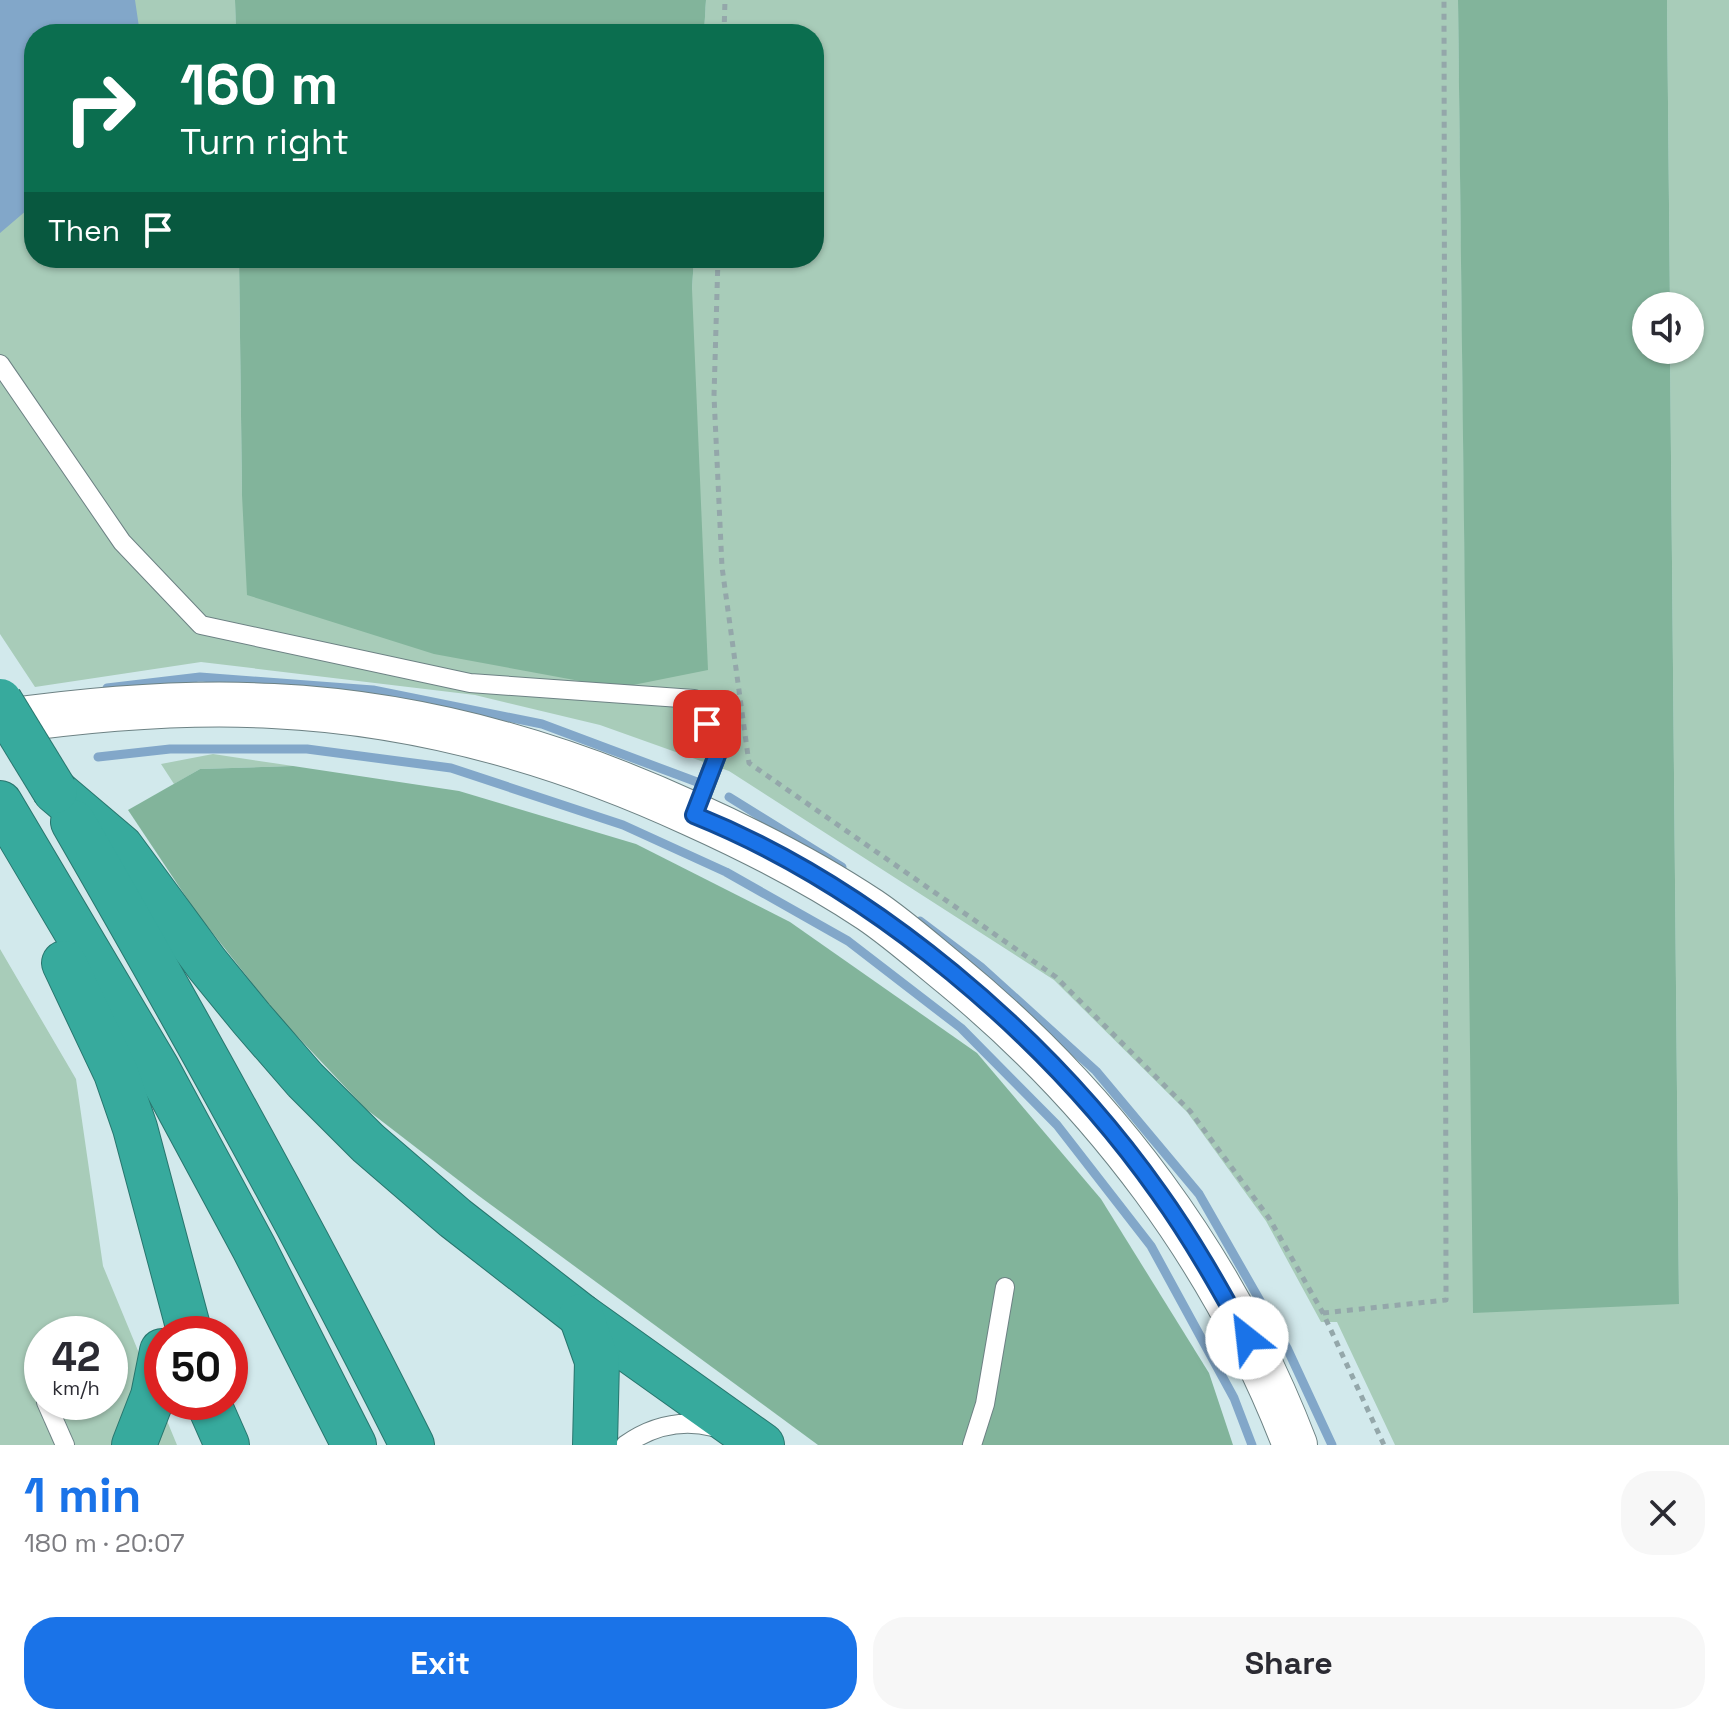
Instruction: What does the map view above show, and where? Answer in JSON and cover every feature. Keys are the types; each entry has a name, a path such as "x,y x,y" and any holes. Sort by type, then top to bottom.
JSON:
{"highway":[{"path":"0,701 221,1080 412,1445"},
{"path":"55,791 121,847 207,964 278,1050 335,1112 455,1218 581,1316 755,1440"},
{"path":"3,809 157,1068 254,1248 354,1445"},
{"path":"34,861 63,961 116,1073 185,1316"},
{"path":"164,1316 168,1248"},
{"path":"581,1316 597,1361 595,1445"},
{"path":"134,1445 144,1419"},
{"path":"216,1420 227,1445"}],"main road":[{"path":"0,722 69,712 201,704 278,706 432,726 542,754 644,790 735,832 871,911 1006,1019 1045,1057 1108,1128 1184,1229 1247,1338 1275,1393 1295,1445"}],"lane":[{"path":"0,364 122,542 201,625 470,683 694,699 719,750 694,815"},
{"path":"972,1445 985,1404 1005,1287"},
{"path":"54,1420 65,1445"},
{"path":"625,1445 652,1430 692,1422 755,1440"}],"path":[{"path":"724,24 725,0"},
{"path":"1323,1313 1446,1300 1444,0"},
{"path":"718,268 714,396 722,567 749,763"}],"green space":[{"path":"0,0 235,0 236,24 24,24 24,268 239,268 242,495 692,289 693,268 824,268 824,24 705,24 706,0 1458,0 1474,1312 1679,1303 1670,364 1704,364 1704,292 1670,292 1667,0 1729,0 1729,1445 1395,1445 1337,1322 1321,1322 1266,1221 1187,1112 1054,980 729,771 600,725 475,695 201,662 35,687 0,634"},
{"path":"235,0 706,0 705,24 236,24"},
{"path":"1458,0 1667,0 1670,292 1632,292 1632,364 1670,364 1679,1304 1473,1313"},
{"path":"239,268 693,268 708,670 618,688 434,654 247,595 242,495"},
{"path":"213,754 293,766 200,769 174,784 161,764"},
{"path":"293,766 459,791 636,844 790,922 977,1053 1101,1199 1209,1373 1233,1445 818,1445 479,1196 366,1109 279,1017 196,912 128,810 200,769"},
{"path":"0,949 76,1079 103,1266 124,1316 24,1316 24,1420 128,1420 128,1326 144,1365 144,1420 167,1420 177,1445 0,1445"}],"water":[{"path":"0,0 135,0 139,24 24,24 24,213 0,233"}],"waterway":[{"path":"107,688 200,677 373,690 542,724 697,782"},
{"path":"98,757 170,749 307,749 451,768 623,825 726,872 848,941 961,1028 1057,1125 1151,1246 1234,1398 1252,1445"},
{"path":"729,797 842,867"},
{"path":"920,921 981,967 1096,1071 1199,1194 1287,1348 1332,1445"}],"route":[{"path":"707,724 719,750 694,815 735,832 871,911 1006,1019 1045,1057 1108,1128 1158,1191 1184,1229 1247,1338"}]}
